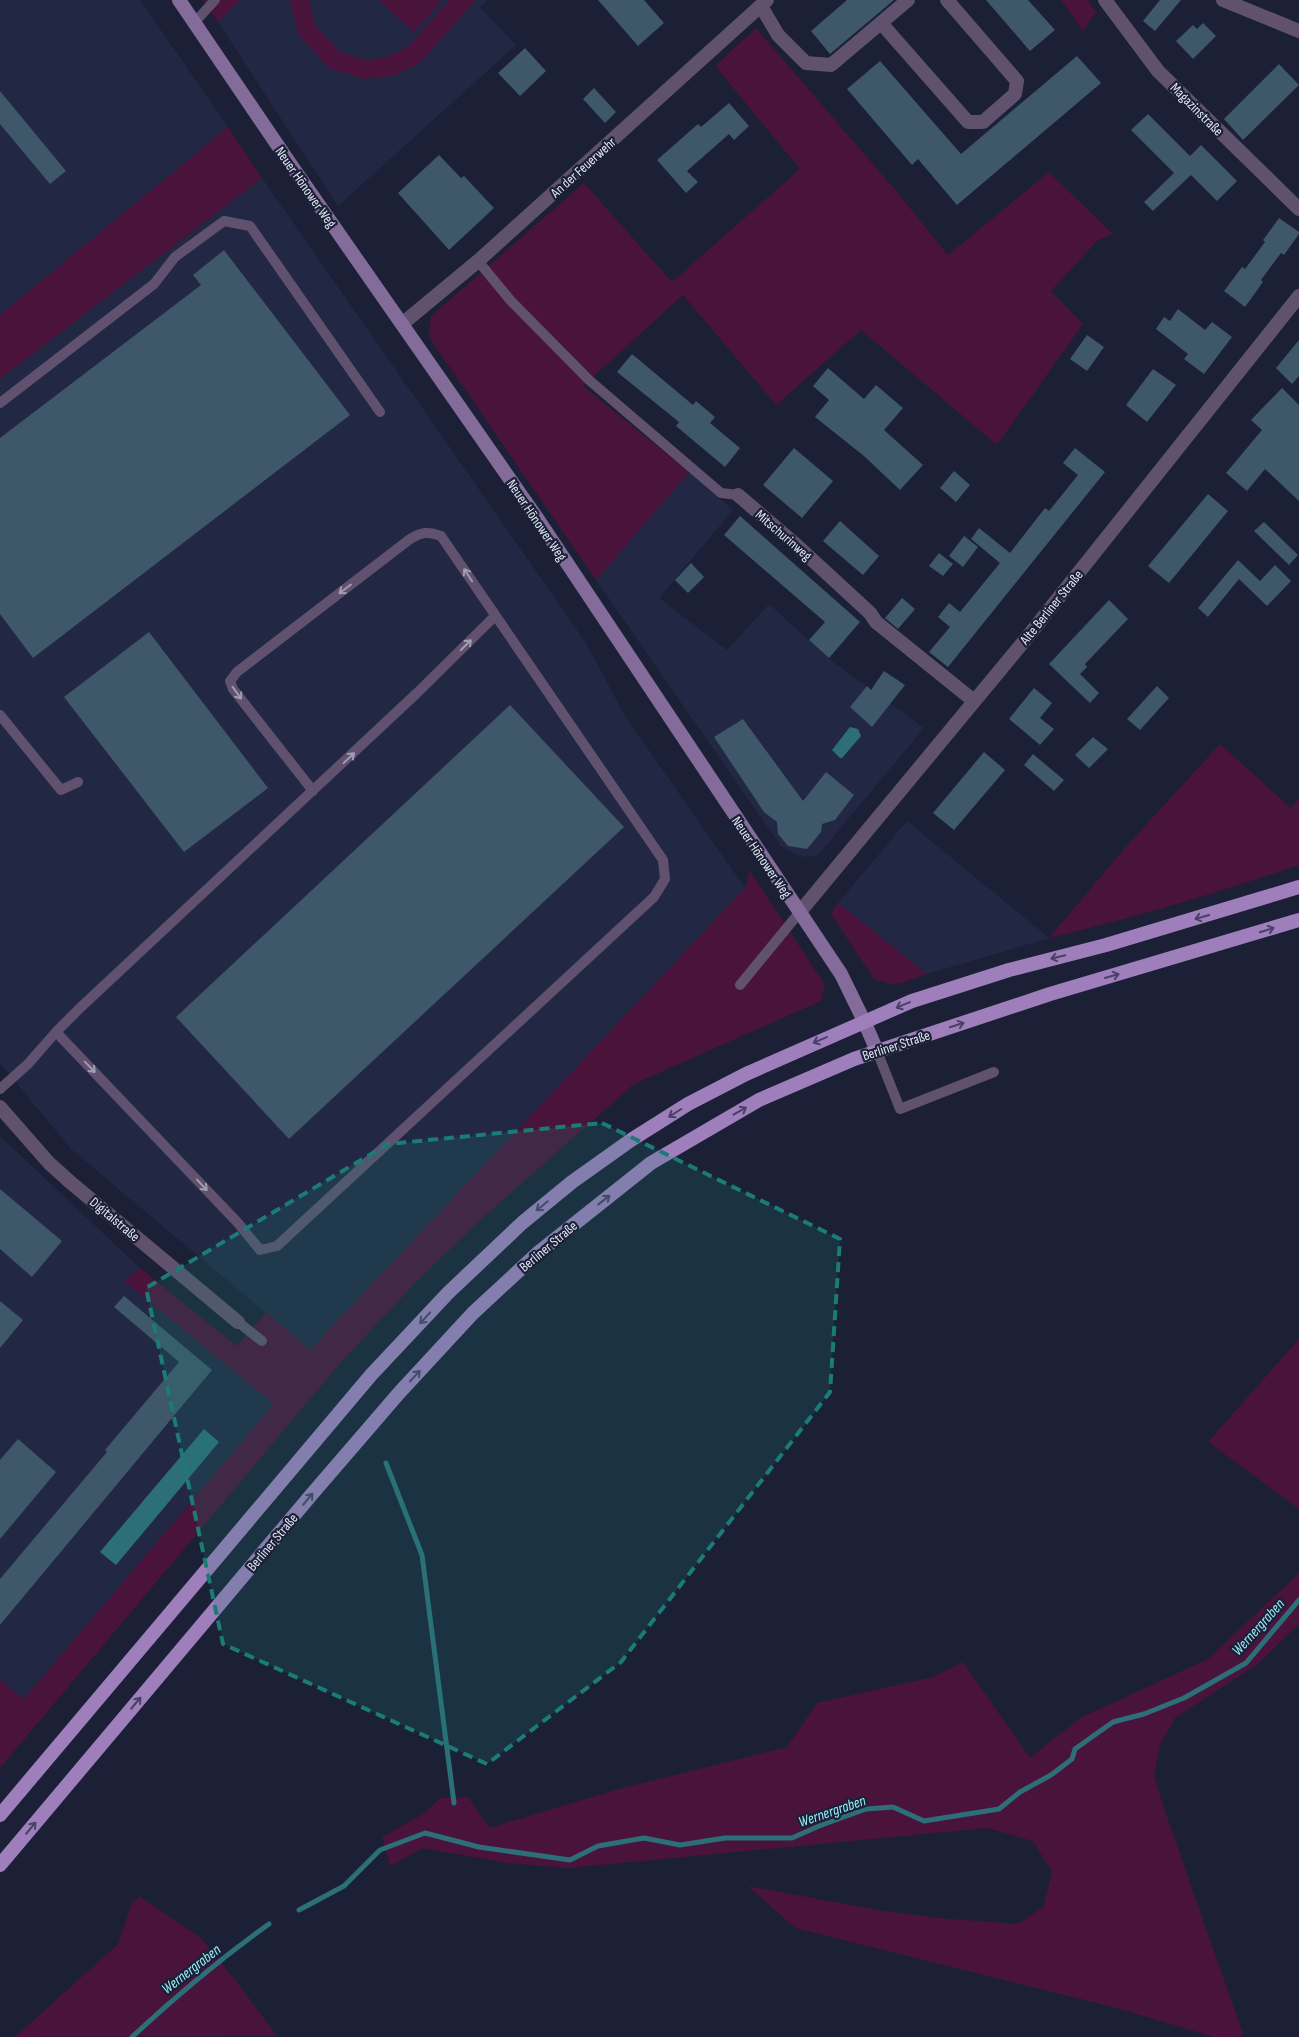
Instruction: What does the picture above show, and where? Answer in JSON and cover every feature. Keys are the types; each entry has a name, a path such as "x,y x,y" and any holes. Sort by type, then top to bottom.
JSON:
{"main road":[{"name":"Neuer Hönower Weg","path":"179,0 536,518 841,974 877,1051"},
{"path":"0,1815 371,1375 448,1293 522,1223 572,1182 631,1140 688,1104 746,1074 912,1001 1009,970 1106,945 1299,887"},
{"name":"Berliner Straße","path":"0,1865 305,1502 399,1393 473,1313 539,1252 651,1163 759,1100 831,1068 1050,994 1299,920"}],"street":[{"name":"An der Feuerwehr","path":"402,324 478,261 764,3 778,35 806,63 831,65 908,0"},
{"path":"881,22 968,122 983,122 1015,94 1017,81 947,0"},
{"name":"Magazinstraße","path":"1105,0 1158,71 1299,209"},
{"path":"1224,0 1299,31"},
{"name":"Alte Berliner Straße","path":"800,913 974,701 1299,296"},
{"name":"Mitschurinweg","path":"738,495 794,543 870,613 876,622 974,701"},
{"name":"Digitalstraße","path":"0,1107 49,1162 69,1181 238,1322"}],"lane":[{"path":"194,23 215,0"},
{"path":"0,403 154,284 175,258 224,221 250,226 380,412"},
{"name":"Mitschurinweg","path":"478,261 511,301 589,380 721,493 738,495"},
{"path":"56,1032 238,1223 260,1250 277,1246 654,897 665,879 663,860 440,536 429,532 420,534 237,672 230,681 233,688 313,791"},
{"path":"0,1089 28,1064 56,1032 417,693 495,616"},
{"path":"0,715 60,790 78,782"},
{"path":"740,985 800,913"},
{"path":"877,1051 900,1109 994,1072"},
{"path":"238,1322 262,1341"}],"highlighted area":[{"path":"602,1123 840,1239 830,1392 621,1662 487,1764 223,1644 146,1288 388,1144"}],"shaded area":[{"path":"0,0 140,0 228,127 0,315"},
{"path":"203,0 240,0 218,22"},
{"path":"240,0 487,0 480,7 516,45 338,206 218,22"},
{"path":"290,0 309,0 316,27 339,51 366,60 387,57 409,46 449,0 476,0 421,62 393,76 364,79 329,68 299,36"},
{"path":"378,0 442,0 414,32"},
{"path":"1061,0 1088,0 1096,12 1083,31"},
{"path":"756,28 897,192 948,255 1049,172 1113,234 1098,240 1051,291 1083,324 997,445 861,330 776,405 683,295 583,386 689,472 596,580 429,337 431,316 584,183 672,282 800,169 715,66"},
{"path":"228,127 262,178 0,379 0,315"},
{"path":"262,178 586,643 625,716 745,888 310,1350 71,1149 0,1063 0,379"},
{"path":"689,472 733,510 659,598 727,650 769,604 829,659 924,728 818,855 804,857 790,852 780,845 596,580"},
{"path":"850,727 858,729 861,736 840,758 832,750"},
{"path":"1220,744 1291,808 1299,799 1299,865 1175,904 1049,938 1123,850"},
{"path":"907,821 1049,938 927,974 838,903"},
{"path":"750,871 825,985 821,1001 634,1084 478,1222 417,1281 337,1367 0,1768 0,1680 24,1699 274,1404 124,1281 140,1268 237,1346 266,1312 310,1350 745,888"},
{"path":"838,903 927,974 901,983 889,984 874,979 831,914"},
{"path":"0,1136 140,1268 125,1281 274,1404 24,1699 0,1680"},
{"path":"1299,1339 1299,1509 1208,1442"},
{"path":"204,1429 219,1442 116,1565 100,1552"},
{"path":"1299,1573 1299,1624 1259,1663 1175,1718 1160,1745 1154,1776 1243,2034 1239,2037 1214,2037 1113,2007 795,1928 748,1886 877,1910 939,1918 1018,1924 1043,1907 1052,1872 1033,1841 987,1828 569,1868 507,1863 423,1848 390,1866 382,1837 423,1814 440,1798 468,1797 489,1828 619,1789 787,1747 817,1703 933,1677 963,1662 1030,1758 1080,1718 1208,1659"},
{"path":"139,1896 201,1938 277,2036 15,2037 118,1944 132,1903"}],"building":[{"path":"598,0 644,0 664,23 638,46"},
{"path":"847,0 894,0 830,54 811,31"},
{"path":"986,0 1028,0 1055,30 1030,51"},
{"path":"1160,0 1181,0 1155,31 1143,21"},
{"path":"1203,23 1216,36 1193,59 1176,41 1193,25 1197,29"},
{"path":"525,48 546,71 520,96 498,73"},
{"path":"1077,56 1101,83 957,205 918,159 912,165 847,89 880,61 961,154"},
{"path":"1279,64 1299,85 1243,140 1224,119"},
{"path":"594,88 616,112 605,123 583,99"},
{"path":"0,91 66,171 50,184 0,124"},
{"path":"729,103 749,126 734,140 729,134 687,171 698,182 686,193 657,160 698,124 701,127"},
{"path":"1148,114 1190,156 1201,145 1237,181 1217,201 1191,175 1153,211 1144,202 1174,173 1131,130"},
{"path":"439,155 461,178 464,176 494,208 449,250 398,193"},
{"path":"1279,218 1299,232 1299,234 1284,255 1281,253 1272,265 1261,280 1263,282 1245,307 1224,291 1242,267 1245,269 1265,242 1263,240"},
{"path":"224,250 350,415 33,658 0,614 0,438 201,285 193,275"},
{"path":"1178,309 1205,330 1212,322 1232,337 1204,374 1184,359 1188,354 1156,329 1164,317 1170,321"},
{"path":"1087,335 1104,347 1087,371 1070,359"},
{"path":"1299,340 1299,376 1292,384 1276,368"},
{"path":"632,354 693,405 696,401 715,417 710,423 740,448 725,467 676,426 679,422 617,372"},
{"path":"828,368 864,399 876,385 903,408 884,430 923,465 900,490 864,456 815,417 829,400 813,386"},
{"path":"1153,369 1176,385 1147,422 1126,405"},
{"path":"1282,388 1299,405 1299,501 1265,469 1247,491 1226,473 1262,430 1251,420"},
{"path":"794,448 833,481 802,518 763,485"},
{"path":"1075,448 1105,472 948,667 929,652 950,627 938,617 949,603 960,612 1000,563 971,539 979,528 1010,553 1045,508 1049,511 1078,475 1063,463"},
{"path":"954,471 970,485 956,502 940,488"},
{"path":"1208,494 1228,511 1169,583 1148,566"},
{"path":"740,516 860,622 829,658 809,640 825,622 724,535"},
{"path":"840,521 879,556 863,575 823,541"},
{"path":"1264,522 1298,555 1289,565 1254,531"},
{"path":"964,536 978,547 963,567 949,556"},
{"path":"939,553 953,564 943,576 929,566"},
{"path":"1238,560 1260,581 1275,565 1291,581 1267,606 1239,579 1208,617 1198,608"},
{"path":"691,563 704,577 688,593 675,580"},
{"path":"902,598 915,609 898,629 885,618"},
{"path":"1109,600 1128,619 1085,664 1087,667 1080,674 1099,693 1090,703 1049,664"},
{"path":"149,632 268,788 184,852 64,697"},
{"path":"884,671 905,685 872,727 850,707 867,686 871,690"},
{"path":"1157,686 1169,698 1140,730 1127,719"},
{"path":"1034,688 1052,703 1040,718 1054,729 1040,745 1009,719"},
{"path":"510,705 624,827 289,1139 176,1017"},
{"path":"743,719 803,801 826,772 854,795 835,820 822,824 821,832 807,849 788,846 778,834 777,822 764,812 714,737"},
{"path":"1093,737 1108,749 1089,768 1075,755"},
{"path":"984,752 1005,770 954,830 933,813"},
{"path":"1033,754 1064,780 1054,791 1024,765"},
{"path":"0,1189 62,1241 32,1277 0,1249"},
{"path":"124,1296 212,1370 0,1625 0,1579 107,1452 105,1450 179,1362 114,1307"},
{"path":"0,1301 23,1320 0,1348"},
{"path":"18,1439 56,1472 0,1539 0,1460"}],"waterway":[{"path":"386,1463 422,1555 454,1803"},
{"name":"Wernergraben","path":"299,1910 344,1886 380,1850 425,1833 479,1847 570,1860 598,1846 644,1838 680,1845 725,1838 792,1838 866,1809 893,1807 924,1821 999,1809 1020,1792 1051,1775 1072,1759 1075,1749 1113,1722 1144,1714 1184,1698 1246,1663 1299,1600"},
{"name":"Wernergraben","path":"132,2037 198,1979 269,1924"}]}
